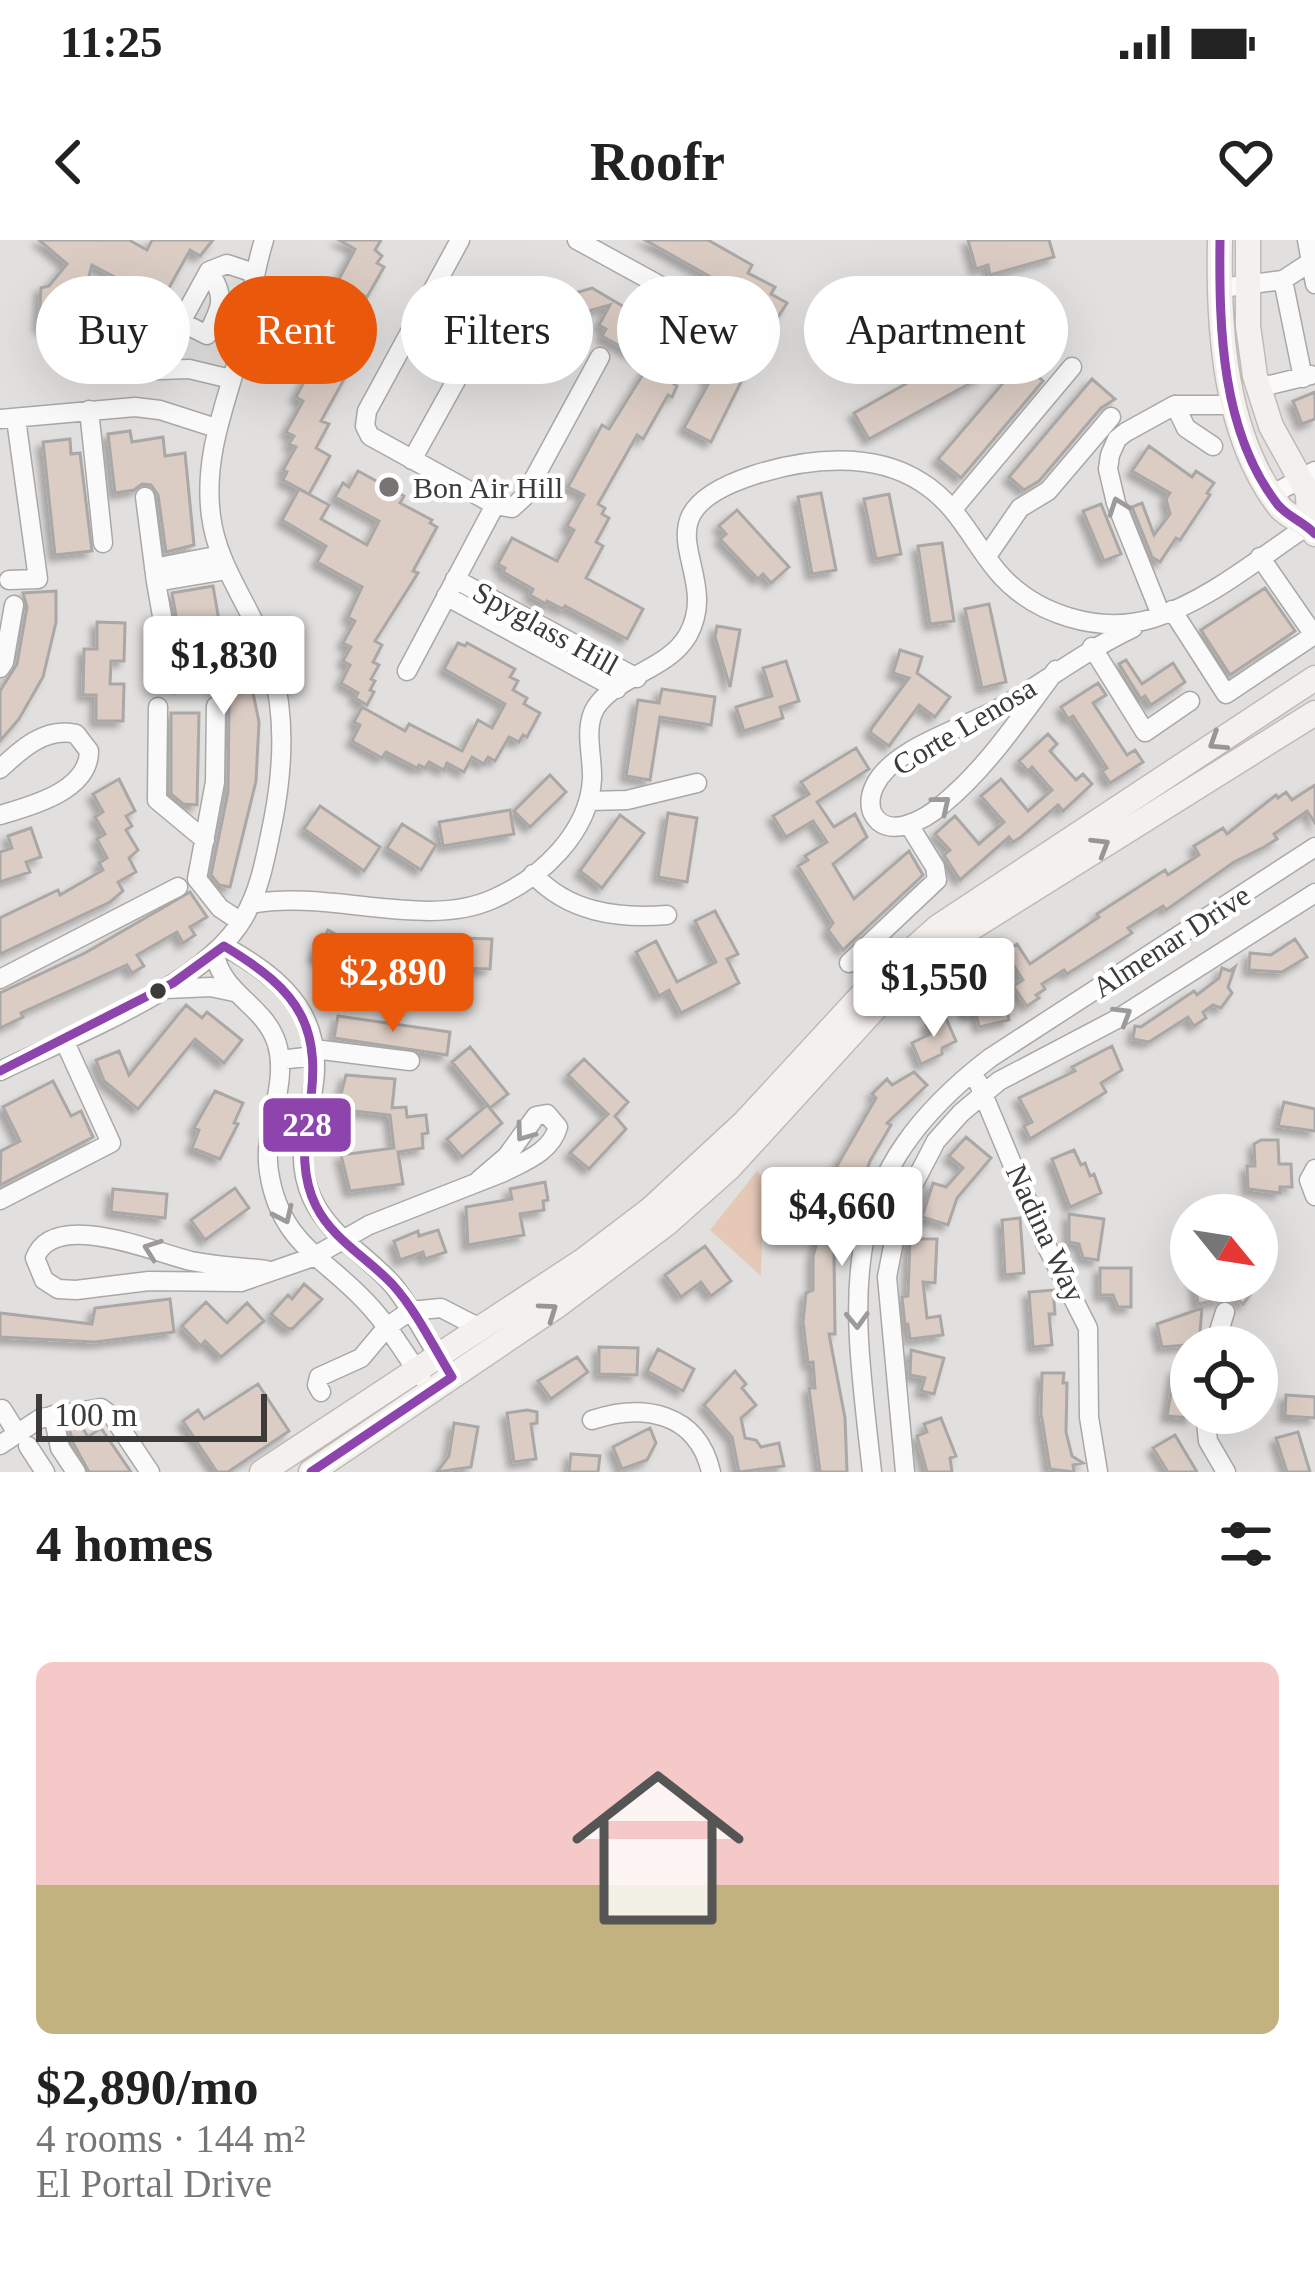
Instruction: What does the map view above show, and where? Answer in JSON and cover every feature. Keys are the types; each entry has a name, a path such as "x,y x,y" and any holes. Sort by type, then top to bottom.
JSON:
{"main road":[{"path":"1220,240 1224,343 1235,404 1255,461 1281,509 1312,530"},
{"path":"1248,240 1249,343 1258,388 1271,426 1307,475 1312,530"},
{"path":"262,1472 329,1403 416,1369 584,1260 677,1188 745,1122 862,994 938,927 1315,678"},
{"path":"311,1472 572,1295 679,1213 729,1168 876,1007 950,942 1315,713"}],"street":[{"path":"253,276 264,240"},
{"path":"460,240 365,416 370,436 495,506"},
{"path":"577,240 642,276"},
{"path":"1307,240 1315,284"},
{"path":"1221,288 1283,280 1312,260"},
{"path":"209,271 227,264 254,273"},
{"path":"1258,388 1309,376 1283,280"},
{"name":"Spyglass Hill","path":"406,670 495,506 512,508 524,497 600,357"},
{"path":"953,509 1072,368"},
{"path":"0,1071 161,989 220,950 251,904 278,796 280,711 266,645 223,563 208,484 216,428 229,384"},
{"path":"412,460 454,384"},
{"path":"1235,404 1175,405 1117,439 1108,469 1116,503 1162,614 1226,694 1315,635 1260,556"},
{"path":"1175,405 1186,428 1213,446"},
{"path":"9,580 38,579 8,419 89,410 160,410 216,428"},
{"path":"89,410 104,543"},
{"path":"987,556 1020,508 1048,491 1111,417"},
{"path":"251,904 307,898 453,911 496,898 533,874 570,840 589,801 591,721 596,708 675,651 687,637 694,620 696,587 686,547 687,527 696,509 711,494 784,467 851,461 899,471 953,509 1014,589 1060,614 1108,624 1162,614"},
{"path":"1273,494 1307,475"},
{"path":"145,497 173,684"},
{"name":"Corte Lenosa","path":"1056,670 967,782 940,807 909,825 886,825 876,818 870,806 875,784 890,766 928,742 1003,707 1056,670 1092,647 1162,614 1312,530"},
{"path":"155,574 223,563"},
{"name":"Spyglass Hill","path":"451,588 637,678"},
{"name":"Spyglass Hill","path":"451,588 617,689"},
{"path":"0,668 14,605"},
{"path":"1092,647 1145,732 1190,701"},
{"path":"216,706 215,782 197,879 220,908 242,922"},
{"path":"158,707 157,800 205,841"},
{"path":"0,770 31,744 59,731 76,734 89,752 88,767 78,780 0,815"},
{"path":"589,801 627,800 697,783"},
{"path":"849,963 937,880 935,866 909,825"},
{"name":"Almenar Drive","path":"872,1472 856,1322 862,1246 875,1202 898,1155 932,1108 972,1072 1315,847"},
{"path":"533,874 558,898 584,908 621,916 667,915"},
{"path":"0,979 178,887"},
{"name":"Almenar Drive","path":"905,1472 887,1294 892,1240 906,1195 948,1126 1015,1071 1130,1012 1315,893"},
{"path":"220,950 264,968 285,987 306,1022 314,1057 302,1162 316,1206 342,1241 390,1282 452,1377"},
{"path":"220,950 221,975 267,1022 280,1060 267,1138 269,1171 285,1222 313,1257 357,1293 387,1327 430,1391"},
{"path":"161,989 211,987 236,993"},
{"path":"0,1200 111,1143 64,1040"},
{"path":"280,1060 314,1057 322,1050 410,1061"},
{"name":"Nadina Way","path":"972,1072 1046,1245 1088,1328 1089,1418 1098,1472"},
{"path":"1315,1169 1309,1180 1315,1196"},
{"path":"266,1270 195,1262 104,1237 52,1238 41,1245 35,1258 44,1280 66,1290 149,1281 241,1282 313,1257 379,1220 479,1180"},
{"path":"329,1403 318,1378 361,1358 387,1327 410,1311 441,1308 478,1327"},
{"path":"1221,1326 1225,1312"},
{"path":"0,1445 22,1440 40,1418 93,1407 107,1412 150,1472"},
{"path":"2,1409 45,1472"},
{"path":"592,1420 638,1410 672,1418 699,1442 710,1472"},
{"path":"53,1415 60,1448 76,1472"},
{"path":"1207,1434 1226,1472"}],"shaded area":[{"path":"757,1171 777,1194 762,1237 761,1276 710,1230"}],"building":[{"path":"39,240 129,240 147,250 152,240 213,240 200,256 190,250 176,276 113,276 92,265 89,276 57,276 67,264"},
{"path":"339,240 381,240 375,250 382,256 377,263 384,267 377,279 341,276 355,249"},
{"path":"645,240 708,240 752,265 748,273 754,276 709,276"},
{"path":"968,240 1049,240 1054,257 990,275 988,265 976,269"},
{"path":"593,289 617,303 617,344 602,336 606,329 599,325 610,305 593,310"},
{"path":"1092,379 1115,399 1101,408 1039,481 1024,490 1009,477"},
{"path":"303,384 341,384 321,421 329,424 316,448 330,456 309,494 283,480 287,472 283,470 296,447 289,444 294,436 286,432 303,401 296,397"},
{"path":"637,384 677,386 643,439 637,435 598,504 609,518 596,542 603,546 586,578 643,609 627,639 565,606 546,604 530,595 533,589 503,572 505,568 498,564 512,538 557,561 574,530 567,526 584,495 568,487 602,425 609,429"},
{"path":"708,384 740,384 711,442 684,428"},
{"path":"906,384 969,384 869,439 854,413"},
{"path":"1002,384 1040,384 961,478 938,459"},
{"path":"1315,392 1315,419 1302,424 1293,401"},
{"path":"130,431 132,442 163,437 165,456 185,453 194,545 166,552 158,495 151,485 115,493 108,434"},
{"path":"70,439 71,454 80,453 92,551 55,555 43,442"},
{"path":"1149,446 1192,477 1196,471 1214,483 1180,540 1176,538 1160,562 1152,557 1132,507 1142,503 1154,535 1170,514 1166,499 1170,493 1132,471"},
{"path":"358,471 404,496 400,503 437,527 413,571 418,573 375,641 382,645 373,662 379,665 371,679 374,692 367,705 341,683 350,665 343,661 351,647 343,643 355,621 348,617 362,587 317,562 326,546 282,520 299,489 329,505 321,519 367,545 379,521 335,497 343,483 349,487"},
{"path":"821,493 836,570 812,574 798,497"},
{"path":"889,494 901,554 876,559 864,499"},
{"path":"1101,504 1121,554 1104,561 1083,511"},
{"path":"737,510 789,567 771,583 763,574 758,579 720,539 726,534 719,526"},
{"path":"942,543 954,621 930,624 918,546"},
{"path":"213,586 224,650 239,647 246,689 252,688 259,722 256,781 230,887 219,885 211,875 228,792 229,705 223,673 215,674 215,662 184,661 172,593"},
{"path":"1265,588 1295,631 1230,675 1201,630"},
{"path":"56,591 56,622 43,677 0,741 0,691 17,664 27,607 23,593"},
{"path":"989,604 1006,682 982,688 965,609"},
{"path":"97,622 125,623 124,661 111,661 110,684 124,684 123,721 96,721 96,695 83,695 84,649 97,649"},
{"path":"717,626 740,630 730,687 715,637"},
{"path":"458,643 467,643 515,669 510,677 518,681 513,690 540,713 527,737 523,735 519,742 509,737 495,761 488,757 484,764 472,757 464,772 447,763 444,770 429,762 417,768 386,752 382,758 352,741 362,707 405,731 409,724 462,751 478,720 492,728 505,704 444,669"},
{"path":"900,650 922,657 917,673 950,697 935,717 919,705 889,746 871,729 909,678 893,673"},
{"path":"1126,660 1142,684 1173,663 1185,682 1151,705 1145,696 1141,699 1119,664"},
{"path":"786,661 799,701 780,707 783,718 744,731 736,707 772,696 763,668"},
{"path":"1098,683 1106,695 1093,703 1127,755 1135,750 1143,762 1110,783 1102,771 1107,768 1073,716 1068,719 1061,707"},
{"path":"662,689 715,697 711,725 660,717 650,780 626,776 638,700 659,703"},
{"path":"171,713 199,713 197,805 183,804 171,794"},
{"path":"1048,734 1057,744 1050,751 1076,780 1083,774 1092,784 1063,811 1058,805 1021,837 1013,842 1009,837 960,880 944,855 950,850 935,834 955,816 979,844 1004,822 981,796 1001,779 1028,811 1052,790 1032,767 1028,771 1019,761"},
{"path":"856,748 869,769 817,802 834,827 855,814 867,837 833,864 854,899 909,851 923,875 843,950 828,930 833,923 798,866 827,842 813,821 786,837 773,816 809,794 801,782"},
{"path":"550,775 566,792 530,827 514,811"},
{"path":"119,779 135,811 126,816 132,826 126,830 138,850 129,858 136,872 118,882 123,891 110,902 0,954 0,918 58,890 60,895 103,870 99,863 107,858 97,839 105,834 95,817 103,812 93,794"},
{"path":"1315,785 1315,823 1307,811 1274,834 1277,839 1234,862 1166,910 1163,906 1128,928 1132,933 1067,974 1064,970 1042,984 1045,989 1036,995 1039,998 1027,1006 1013,986 1023,980 1005,952 1017,944 1030,964 1165,870 1168,875 1199,855 1194,846 1223,828 1227,834 1276,795 1286,792 1292,800"},
{"path":"320,806 380,847 364,871 304,829"},
{"path":"510,810 514,834 443,846 439,822"},
{"path":"668,813 697,818 687,882 658,877"},
{"path":"620,815 644,833 602,888 580,871"},
{"path":"402,824 436,845 421,870 387,848"},
{"path":"31,828 41,857 26,862 30,872 0,882 0,852 12,848 8,836"},
{"path":"190,892 207,917 190,927 195,935 183,943 177,932 137,955 144,966 132,973 127,965 21,1013 23,1017 0,1028 0,993 85,953"},
{"path":"715,911 738,954 727,959 739,983 681,1013 669,990 659,996 636,952 656,941 677,982 716,962 695,921"},
{"path":"328,930 363,949 349,976 314,956"},
{"path":"426,937 492,939 490,969 425,967"},
{"path":"1295,939 1307,957 1282,972 1249,970 1250,953 1271,955"},
{"path":"1235,967 1228,987 1232,993 1221,1008 1213,1005 1194,1026 1188,1017 1149,1042 1133,1039 1135,1026 1141,1027 1194,991 1197,995 1219,978 1222,968 1230,971"},
{"path":"985,986 988,998 1003,995 1009,1020 979,1027 976,1013 966,1015 961,991"},
{"path":"186,1005 202,1018 207,1012 242,1040 224,1063 195,1039 138,1109 104,1081 96,1060 119,1051 129,1075"},
{"path":"338,1016 450,1032 447,1055 334,1038"},
{"path":"945,1016 956,1041 921,1064 912,1043 930,1034 926,1025"},
{"path":"1112,1046 1122,1070 1101,1083 1106,1092 1030,1139 1024,1126 1032,1122 1019,1098 1075,1071 1072,1067"},
{"path":"470,1047 508,1094 490,1108 452,1062"},
{"path":"584,1059 628,1102 615,1116 626,1129 589,1169 570,1153 608,1114 568,1075"},
{"path":"914,1072 927,1085 887,1123 891,1125 870,1161 853,1209 846,1206 838,1255 834,1254 835,1334 829,1334 845,1418 847,1472 820,1472 809,1388 815,1388 813,1362 808,1363 803,1322 806,1293 813,1290 813,1257 821,1226 817,1225 835,1183 829,1180 876,1098 872,1094 887,1079 892,1085"},
{"path":"346,1075 395,1079 392,1108 406,1107 407,1117 426,1115 428,1133 422,1134 423,1148 398,1152 403,1184 350,1191 341,1155 394,1148 390,1115 337,1109"},
{"path":"53,1081 71,1116 81,1111 93,1137 0,1185 1,1151 20,1141 3,1107"},
{"path":"215,1091 243,1103 220,1159 192,1148 199,1130 194,1128"},
{"path":"1284,1102 1315,1109 1315,1131 1278,1126"},
{"path":"487,1105 502,1123 462,1157 447,1139"},
{"path":"966,1137 991,1158 957,1198 948,1225 922,1217 933,1183 946,1187 963,1168 949,1156"},
{"path":"1278,1140 1279,1164 1291,1164 1292,1187 1280,1187 1280,1193 1248,1189 1247,1166 1255,1166 1254,1144"},
{"path":"1074,1150 1090,1176 1094,1174 1101,1193 1070,1207 1052,1159"},
{"path":"545,1182 548,1200 543,1201 544,1210 520,1214 524,1235 468,1245 466,1207 512,1199 510,1189"},
{"path":"235,1188 249,1208 205,1240 191,1220"},
{"path":"113,1189 167,1194 165,1218 111,1212"},
{"path":"1069,1214 1104,1219 1098,1260 1083,1258 1079,1244 1069,1242"},
{"path":"1020,1218 1024,1273 1005,1275 1002,1220"},
{"path":"438,1230 446,1252 425,1259 423,1252 400,1260 394,1241 418,1231 419,1236"},
{"path":"910,1239 937,1239 935,1283 923,1282 927,1318 940,1316 943,1335 910,1339 905,1325 902,1297 908,1296"},
{"path":"705,1246 731,1281 711,1296 701,1282 681,1297 665,1275"},
{"path":"1100,1268 1131,1268 1131,1307 1118,1307 1113,1295 1100,1295"},
{"path":"304,1284 322,1299 292,1329 287,1328 271,1314"},
{"path":"1053,1290 1052,1345 1033,1347 1029,1292"},
{"path":"170,1299 174,1332 95,1342 0,1337 0,1313 92,1324 95,1308"},
{"path":"206,1302 227,1323 247,1303 264,1321 221,1357 205,1341 201,1346 182,1326"},
{"path":"1202,1308 1200,1326 1170,1326 1170,1346 1162,1347 1157,1324"},
{"path":"599,1347 638,1348 637,1375 599,1374"},
{"path":"658,1349 694,1369 683,1391 647,1371"},
{"path":"911,1350 944,1358 934,1394 921,1391 925,1378 910,1375"},
{"path":"577,1357 588,1372 551,1399 538,1381"},
{"path":"735,1371 756,1405 741,1418 745,1438 756,1440 761,1447 779,1443 784,1466 739,1472 732,1437 704,1405"},
{"path":"1042,1373 1064,1373 1066,1432 1072,1456 1083,1463 1073,1465 1074,1472 1050,1469 1041,1413"},
{"path":"258,1384 289,1431 228,1472 217,1472 183,1421 198,1410 204,1419"},
{"path":"1286,1395 1315,1397 1315,1418 1285,1416"},
{"path":"537,1412 537,1423 531,1424 536,1459 514,1462 507,1413"},
{"path":"941,1418 956,1456 950,1458 952,1472 927,1472 917,1436 927,1432 924,1424"},
{"path":"454,1423 478,1427 471,1467 437,1472 449,1456"},
{"path":"81,1425 88,1437 101,1428 131,1472 89,1472 69,1427"},
{"path":"650,1428 656,1443 647,1460 622,1469 613,1447"},
{"path":"1298,1432 1310,1472 1287,1472 1276,1438"},
{"path":"1175,1435 1197,1472 1168,1472 1153,1448"},
{"path":"571,1454 600,1456 598,1472 569,1472"}],"transit line":[{"name":"228","path":"1220,240 1223,343 1234,412 1259,476 1278,505 1315,534"},
{"name":"228","path":"0,1071 173,983 224,946 272,979 289,997 309,1035 312,1059 305,1151 311,1195 332,1229 402,1295 452,1377 311,1472"}],"place":[{"name":"Bon Air Hill","path":"389,487"}]}
